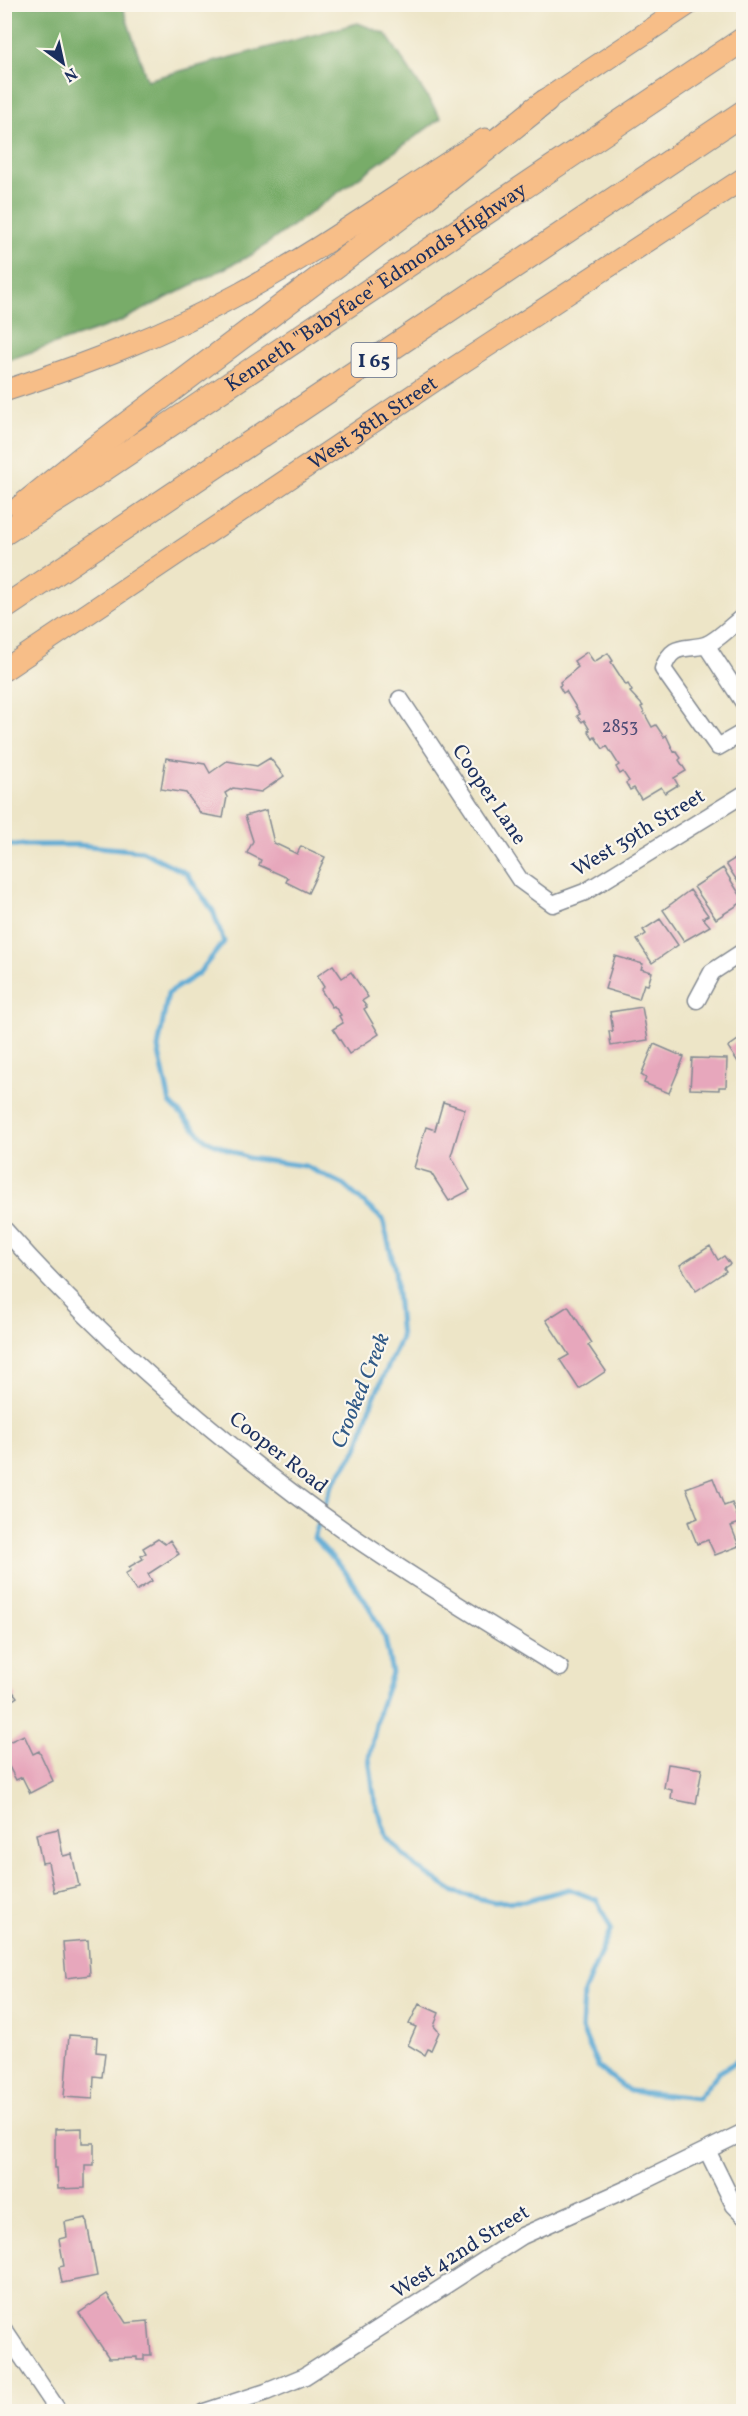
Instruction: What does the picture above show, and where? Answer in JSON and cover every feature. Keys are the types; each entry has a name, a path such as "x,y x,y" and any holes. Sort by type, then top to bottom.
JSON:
{"highway":[{"name":"Kenneth \"Babyface\" Edmonds Highway","path":"4,533 77,487 744,39"},
{"path":"4,521 83,457 424,199 546,101"},
{"name":"I 65","path":"4,609 744,112"}],"main road":[{"path":"4,391 146,340 240,293 332,238 546,101 689,4"},
{"name":"West 38th Street","path":"4,670 437,379 744,178"}],"street":[{"path":"744,616 706,645 682,647 667,657 663,669 718,747 744,732"},
{"path":"706,645 744,703"},
{"name":"Cooper Lane","path":"400,699 520,880 553,904"},
{"name":"West 39th Street","path":"553,904 585,892 744,794"},
{"path":"697,1000 711,972 744,951"},
{"name":"Cooper Road","path":"4,1229 83,1312 201,1420 344,1530 436,1591 560,1668"},
{"name":"West 42nd Street","path":"204,2412 276,2389 305,2376 522,2236 631,2187 744,2132"},
{"path":"707,2150 734,2205 744,2215"},
{"path":"4,2330 59,2412"}],"green space":[{"path":"4,5 122,5 147,80 358,23 386,34 441,118 253,254 117,323 5,361"}],"building":[{"path":"587,652 594,662 608,653 613,661 611,662 632,691 630,692 643,706 641,707 652,727 656,725 664,737 666,735 674,752 676,751 681,758 679,760 686,771 674,778 678,785 665,793 661,787 641,799 634,788 630,790 626,783 629,781 623,772 620,774 616,767 619,765 607,746 603,749 595,737 593,739 584,720 582,722 577,716 580,714 566,691 563,693 559,686 560,682 578,667 574,661"},
{"path":"166,758 205,764 210,773 227,761 257,766 270,758 284,776 261,792 233,788 225,793 227,797 223,818 201,814 186,793 161,789"},
{"path":"266,810 274,843 297,854 301,846 325,857 308,893 286,882 288,878 259,865 261,860 247,853 253,841 245,816"},
{"path":"744,853 744,891 726,864"},
{"path":"723,868 744,901 716,919 694,887"},
{"path":"690,890 708,915 703,918 710,926 684,941 663,910"},
{"path":"660,919 678,945 652,963 637,940 646,934 643,930"},
{"path":"615,956 643,964 641,969 652,972 648,985 644,984 639,999 605,989"},
{"path":"333,965 342,978 351,972 368,997 362,1001 367,1007 364,1009 379,1034 349,1054 333,1029 343,1023 339,1016 341,1015 334,1006 332,1007 321,990 324,987 317,976"},
{"path":"642,1007 648,1040 611,1046 609,1031 613,1031 610,1012"},
{"path":"744,1036 744,1071 728,1047"},
{"path":"654,1044 684,1057 669,1093 644,1083 646,1078 641,1075"},
{"path":"692,1058 727,1059 726,1087 719,1087 719,1090 690,1089"},
{"path":"443,1102 465,1109 451,1156 470,1190 449,1201 431,1173 414,1168 426,1127 435,1130"},
{"path":"710,1246 718,1260 724,1256 730,1264 724,1268 726,1271 696,1291 680,1265"},
{"path":"568,1306 592,1343 588,1345 606,1371 579,1389 560,1360 569,1355 546,1320"},
{"path":"713,1478 724,1506 732,1503 740,1523 731,1526 739,1546 715,1555 708,1540 697,1544 688,1522 698,1518 686,1488"},
{"path":"158,1539 165,1544 170,1540 179,1554 148,1574 152,1581 136,1591 125,1574 131,1570 129,1567 143,1559 141,1556 146,1553 143,1548"},
{"path":"4,1680 17,1697 4,1706"},
{"path":"24,1735 33,1754 39,1751 53,1781 30,1793 22,1777 16,1780 4,1757 4,1744"},
{"path":"668,1764 702,1769 696,1804 671,1799 672,1790 664,1788"},
{"path":"58,1829 63,1856 72,1854 79,1886 54,1892 48,1862 42,1863 36,1834"},
{"path":"88,1940 90,1975 66,1978 63,1942"},
{"path":"419,2004 439,2013 434,2026 439,2032 431,2050 428,2049 425,2055 408,2045 416,2027 409,2024"},
{"path":"69,2035 97,2037 96,2052 105,2053 102,2077 94,2076 93,2099 64,2097"},
{"path":"82,2128 82,2143 94,2143 94,2165 85,2165 85,2188 58,2189 57,2168 55,2168 55,2129"},
{"path":"86,2218 97,2276 62,2283 59,2267 64,2266 59,2239 67,2237 65,2222"},
{"path":"107,2294 126,2323 148,2321 151,2355 144,2355 144,2360 137,2360 137,2357 109,2358 79,2313"}],"waterway":[{"name":"Crooked Creek","path":"4,843 11,845 78,845 142,851 186,873 213,911 224,942 198,974 168,993 158,1048 170,1103 206,1140 248,1158 305,1166 344,1185 383,1220 395,1270 401,1338 372,1402 357,1449 331,1486 314,1538 344,1570 369,1607 385,1638 392,1673 379,1711 369,1758 375,1802 387,1837 416,1867 454,1892 494,1902 524,1901 569,1889 597,1900 611,1929 584,1992 582,2029 598,2067 629,2091 698,2098 718,2073 744,2057"}]}
